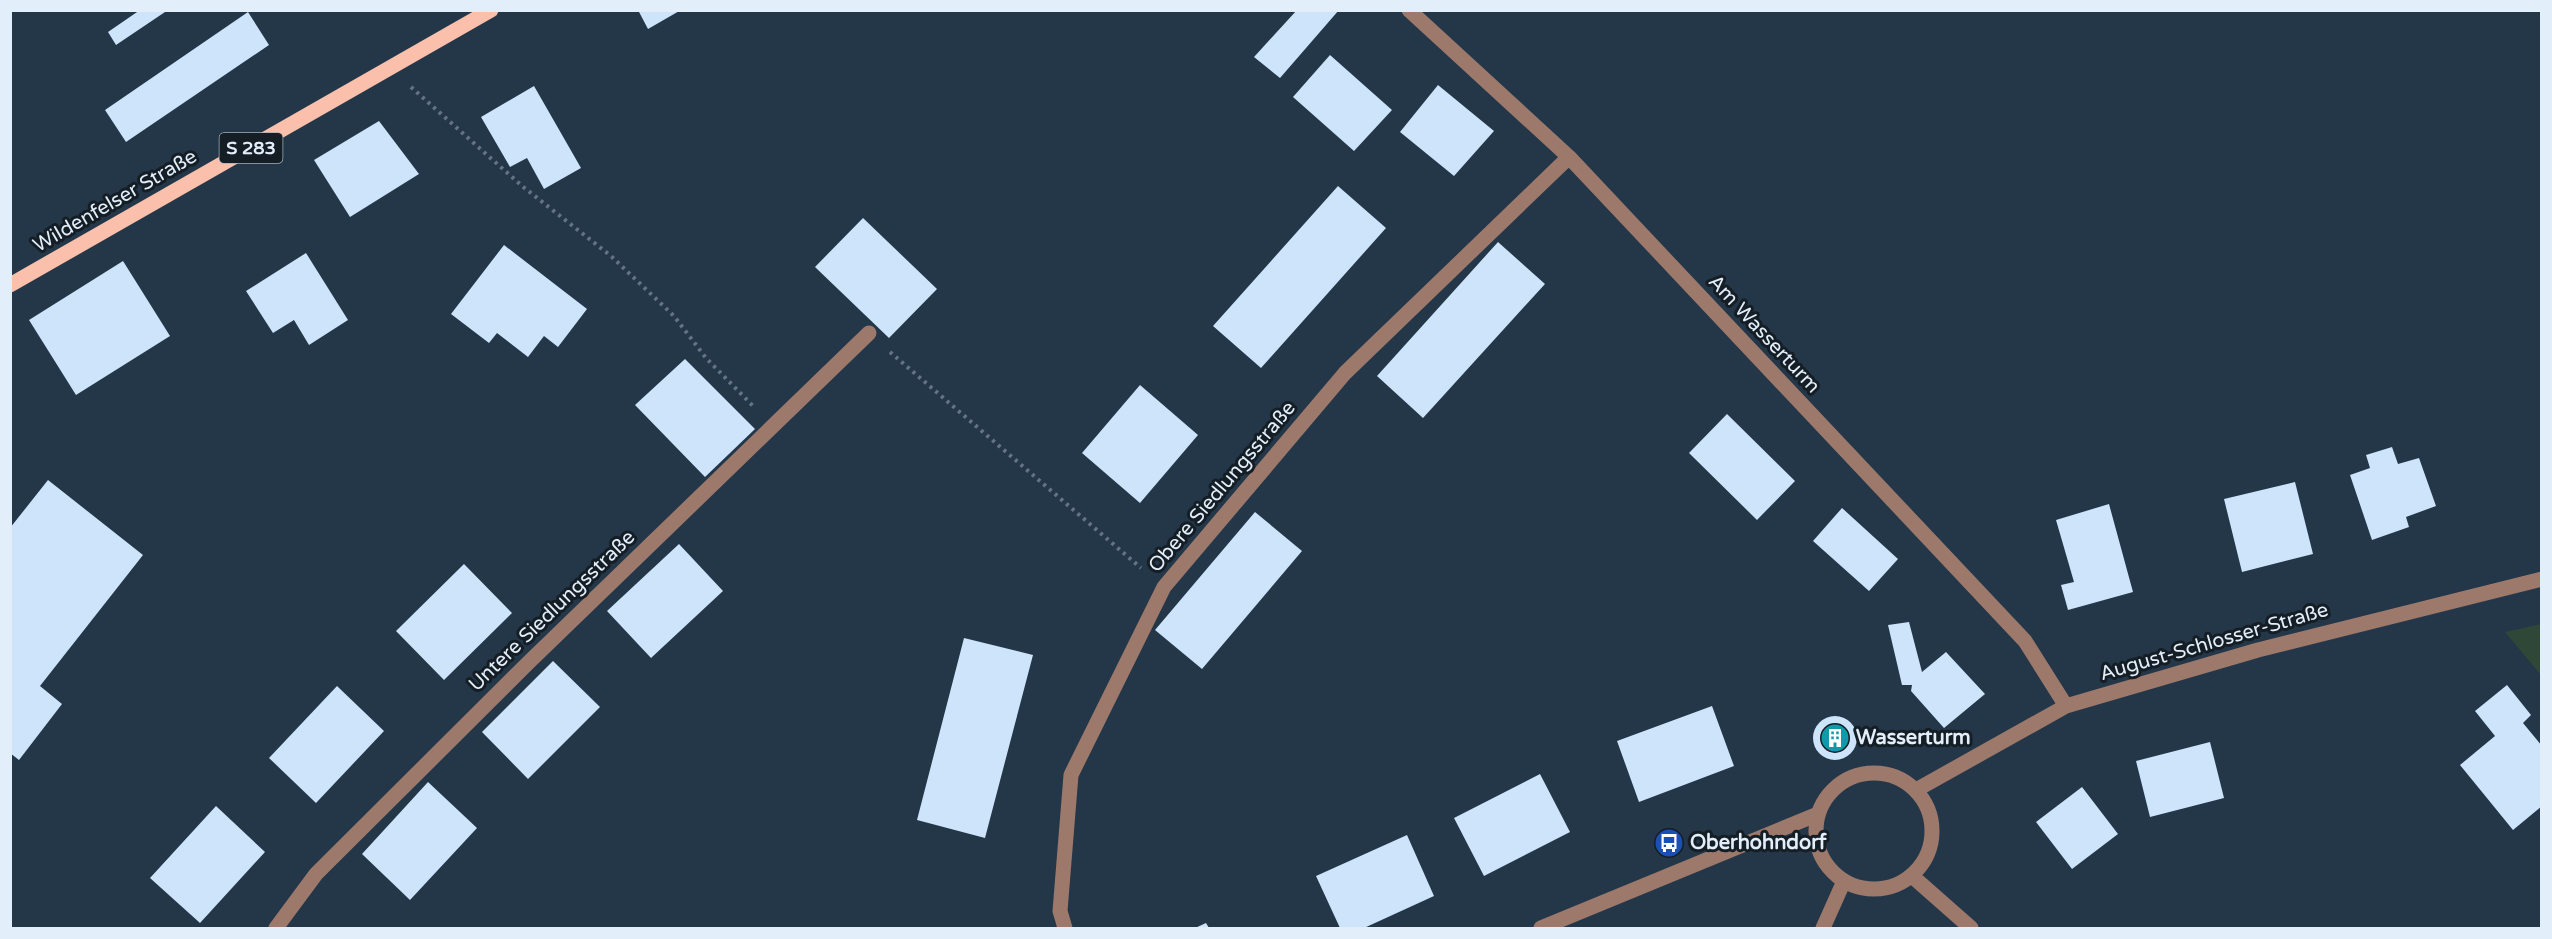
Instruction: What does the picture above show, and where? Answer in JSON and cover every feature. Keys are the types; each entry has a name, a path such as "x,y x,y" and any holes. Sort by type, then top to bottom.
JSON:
{"main road":[{"name":"Wildenfelser Straße","path":"10,285 491,10"}],"street":[{"name":"Am Wasserturm","path":"1409,10 1569,157 2025,641 2066,706"},
{"name":"Obere Siedlungsstraße","path":"1065,928 1060,911 1071,776 1164,587 1345,373 1569,157"},
{"name":"Untere Siedlungsstraße","path":"276,928 316,873 869,333"},
{"name":"August-Schlosser-Straße","path":"1916,790 2066,706 2258,650 2541,579"},
{"path":"1881,773 1900,778 1916,790 1926,806 1931,824 1931,843 1924,861 1912,876 1897,885 1879,890 1861,888 1844,881 1829,869 1820,852 1815,833 1818,814 1827,796 1842,782 1860,774 1881,773"},
{"path":"1541,928 1818,814"},
{"path":"1912,876 1971,928"},
{"path":"1823,928 1844,881"}],"path":[{"path":"396,64 413,90 522,186 611,256 674,316 705,358 773,426"},
{"path":"869,333 1164,587"}],"green space":[{"path":"2542,624 2541,675 2505,632"}],"building":[{"path":"140,10 168,10 116,45 108,32"},
{"path":"638,10 681,10 648,29"},
{"path":"1297,10 1339,10 1280,78 1254,57"},
{"path":"248,12 269,45 126,142 105,110"},
{"path":"1330,55 1392,110 1354,151 1293,97"},
{"path":"1438,85 1494,131 1454,176 1400,132"},
{"path":"534,86 581,168 544,189 527,158 510,167 481,117"},
{"path":"379,121 419,174 350,217 314,160"},
{"path":"1338,186 1386,228 1261,368 1213,326"},
{"path":"863,218 937,289 889,338 815,267"},
{"path":"1498,242 1545,284 1423,418 1377,376"},
{"path":"504,245 587,309 558,347 544,336 528,357 497,333 489,343 451,314"},
{"path":"306,253 348,320 309,345 294,320 273,333 246,291"},
{"path":"123,261 170,336 76,395 29,320"},
{"path":"685,359 755,429 705,477 635,405"},
{"path":"1140,385 1198,435 1140,503 1082,453"},
{"path":"1727,414 1795,481 1757,520 1689,453"},
{"path":"2392,447 2398,464 2419,458 2436,506 2406,517 2409,527 2372,540 2350,475 2370,468 2366,455"},
{"path":"48,480 143,555 40,686 62,704 19,760 10,753 10,528"},
{"path":"2295,482 2313,554 2242,572 2224,499"},
{"path":"2109,504 2133,592 2068,610 2061,585 2074,582 2056,520"},
{"path":"1842,508 1898,559 1869,591 1813,541"},
{"path":"1255,512 1302,551 1202,669 1155,630"},
{"path":"679,544 723,591 651,658 607,611"},
{"path":"464,564 512,613 444,680 396,631"},
{"path":"1909,622 1922,672 1946,652 1985,694 1944,728 1911,691 1912,685 1902,685 1888,625"},
{"path":"964,638 1033,655 985,838 917,820"},
{"path":"553,661 600,707 528,779 482,732"},
{"path":"2507,685 2531,715 2523,723 2542,746 2542,806 2513,830 2460,765 2495,736 2475,711"},
{"path":"337,686 384,731 316,803 269,758"},
{"path":"1712,706 1734,766 1639,802 1617,741"},
{"name":"Wasserturm","path":"1835,716 1851,722 1857,738 1851,754 1835,760 1819,754 1813,738 1819,722"},
{"path":"2210,742 2224,798 2150,817 2136,761"},
{"path":"1540,774 1570,832 1484,876 1454,818"},
{"path":"428,782 477,828 410,900 362,854"},
{"path":"2082,787 2118,834 2072,869 2036,822"},
{"path":"216,806 265,852 200,923 150,878"},
{"path":"1407,835 1434,896 1364,928 1340,928 1316,876"},
{"path":"1206,923 1209,928 1195,928"}],"place":[{"name":"Wasserturm","path":"1835,738"},
{"name":"Oberhohndorf","path":"1669,843"}]}
